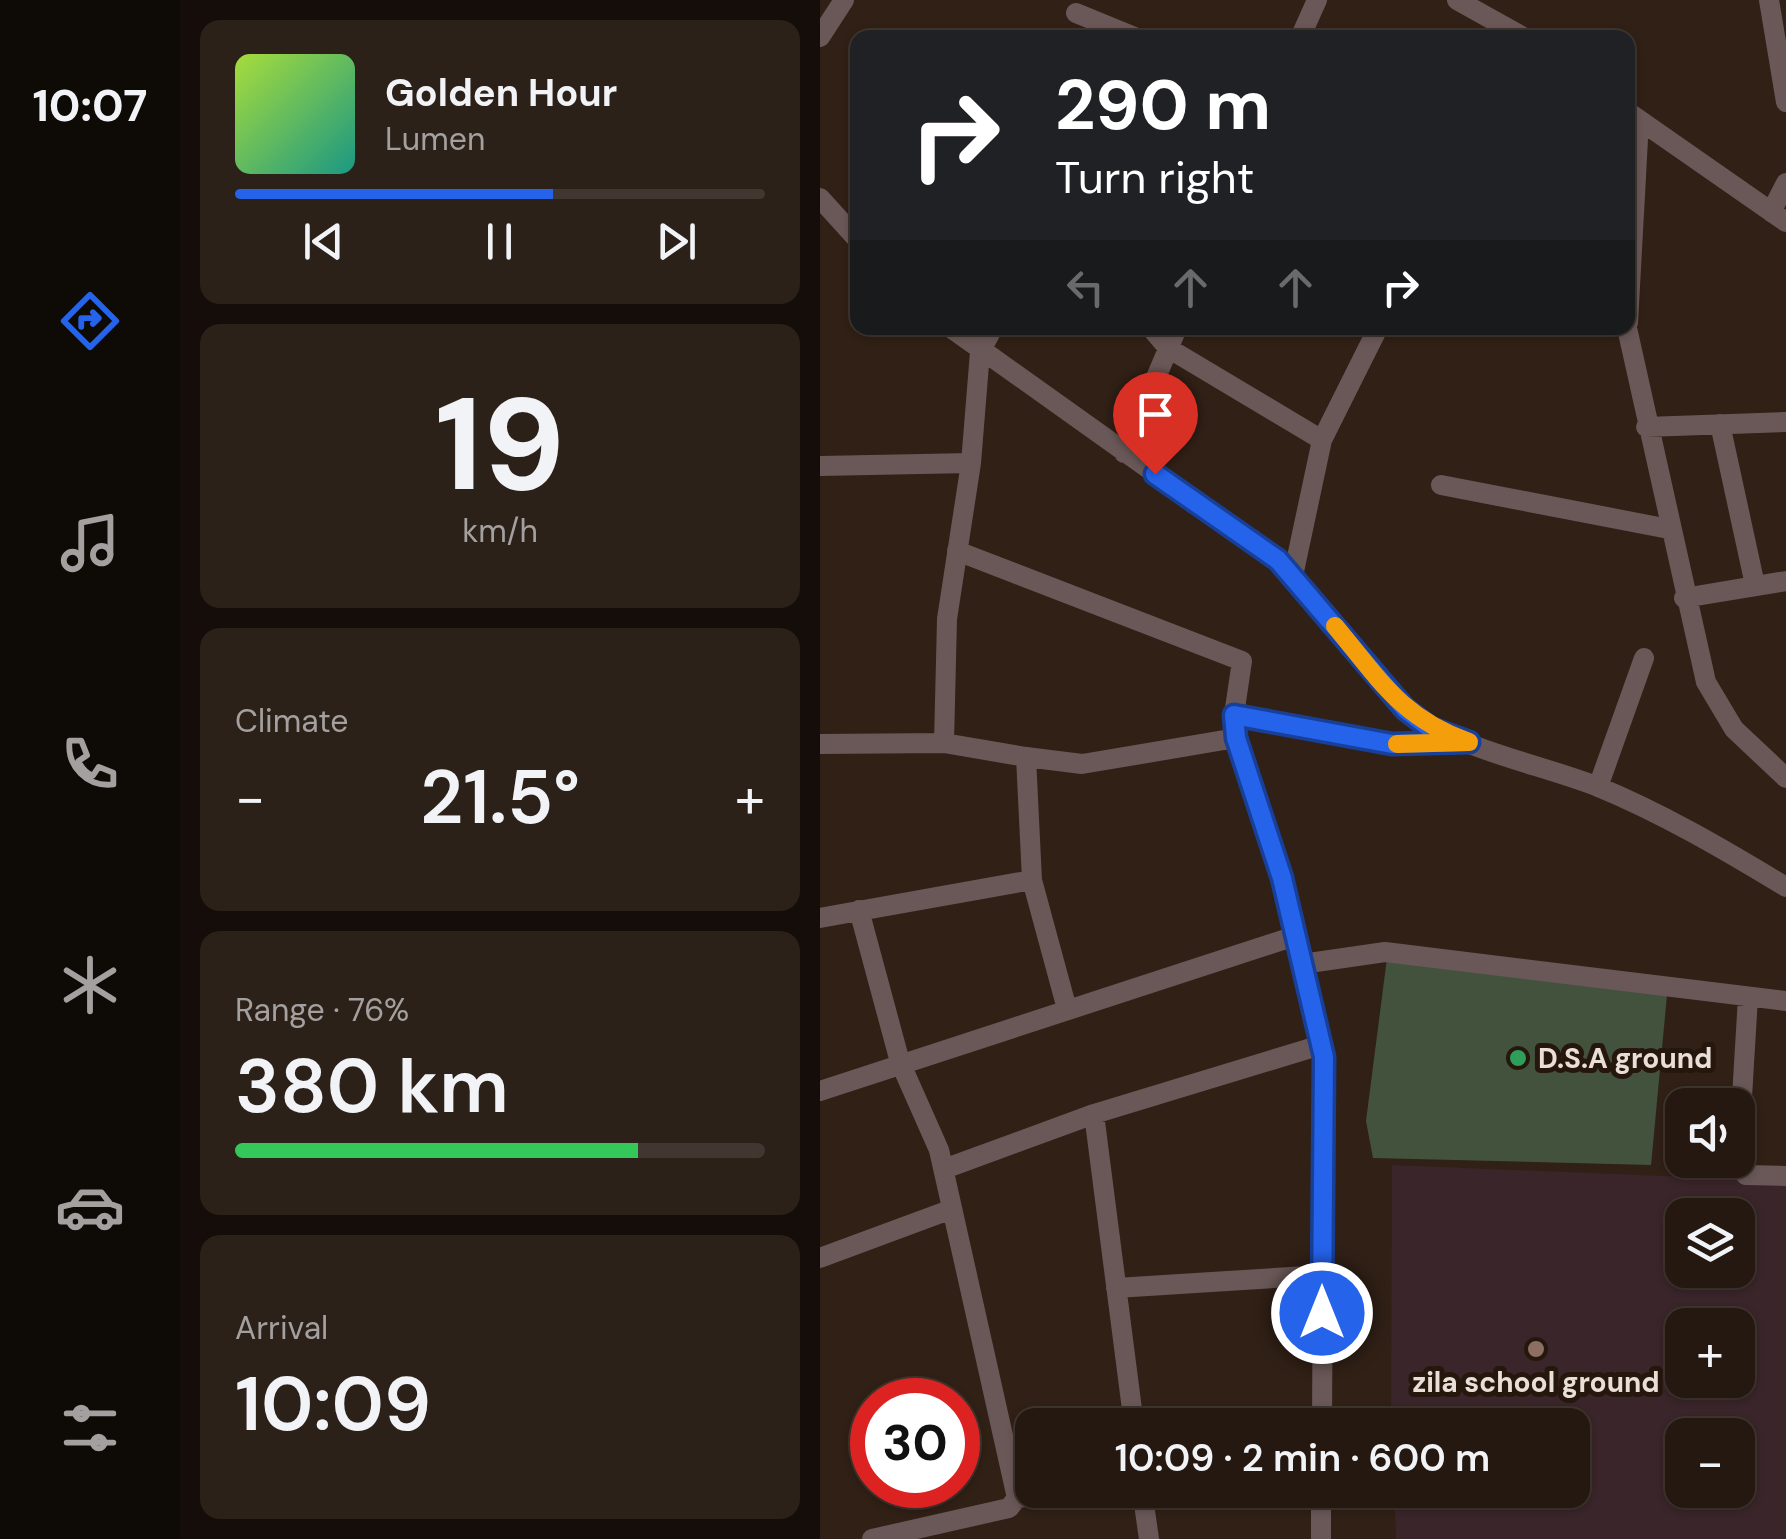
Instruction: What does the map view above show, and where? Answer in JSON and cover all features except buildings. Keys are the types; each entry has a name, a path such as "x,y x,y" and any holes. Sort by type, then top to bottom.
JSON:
{"street":[{"path":"820,37 844,0"},
{"path":"1304,30 1317,0"},
{"path":"1457,0 1511,30"},
{"path":"1770,0 1786,102"},
{"path":"1076,7 1121,30"},
{"path":"1635,117 1778,216 1786,183"},
{"path":"823,211 850,233"},
{"path":"959,335 1278,560 1405,709 1430,728 1598,787 1714,843 1786,887"},
{"path":"944,744 947,619 970,463 980,352 989,335"},
{"path":"1157,335 1168,348 1322,440"},
{"path":"1124,453 1173,335"},
{"path":"1293,576 1322,440 1374,335"},
{"path":"1629,335 1684,598 1706,682 1720,710 1786,778"},
{"path":"1646,427 1786,422"},
{"path":"1720,424 1755,586"},
{"path":"820,466 970,463"},
{"path":"1441,485 1669,529"},
{"path":"958,552 1242,661 1234,715 1236,738 1295,936 1322,1045 1322,1408"},
{"path":"1684,598 1786,582"},
{"path":"1598,787 1644,658"},
{"path":"1234,715 1392,744 1469,742"},
{"path":"820,744 944,744 1082,764 1236,738"},
{"path":"1026,757 1032,880 1067,1009"},
{"path":"820,918 1032,880"},
{"path":"858,910 900,1062 944,1169 1015,1489"},
{"path":"820,1091 1295,936"},
{"path":"1302,964 1385,952 1786,1001"},
{"path":"1748,996 1738,1164 1746,1175 1786,1176"},
{"path":"944,1169 1094,1114 1322,1045"},
{"path":"1094,1114 1132,1408"},
{"path":"820,1258 952,1209"},
{"path":"1116,1288 1323,1276"},
{"path":"872,1539 1009,1508 1015,1500"},
{"path":"1144,1508 1148,1539"},
{"path":"1321,1539 1322,1508"}],"shaded area":[{"name":"zila school ground","path":"1392,1165 1786,1181 1786,1539 1396,1539 1395,1508 1590,1508 1590,1408 1391,1408"}],"green space":[{"name":"D.S.A ground","path":"1387,958 1667,995 1651,1165 1373,1158 1366,1121"}],"slow traffic":[{"path":"1335,626 1405,709 1430,728 1469,742 1397,744"}],"place":[{"name":"D.S.A ground","path":"1518,1058"},
{"name":"zila school ground","path":"1536,1349"}],"route":[{"path":"1155,474 1278,560 1405,709 1430,728 1469,742 1392,744 1234,715 1236,738 1282,878 1324,1057 1322,1313"}]}
